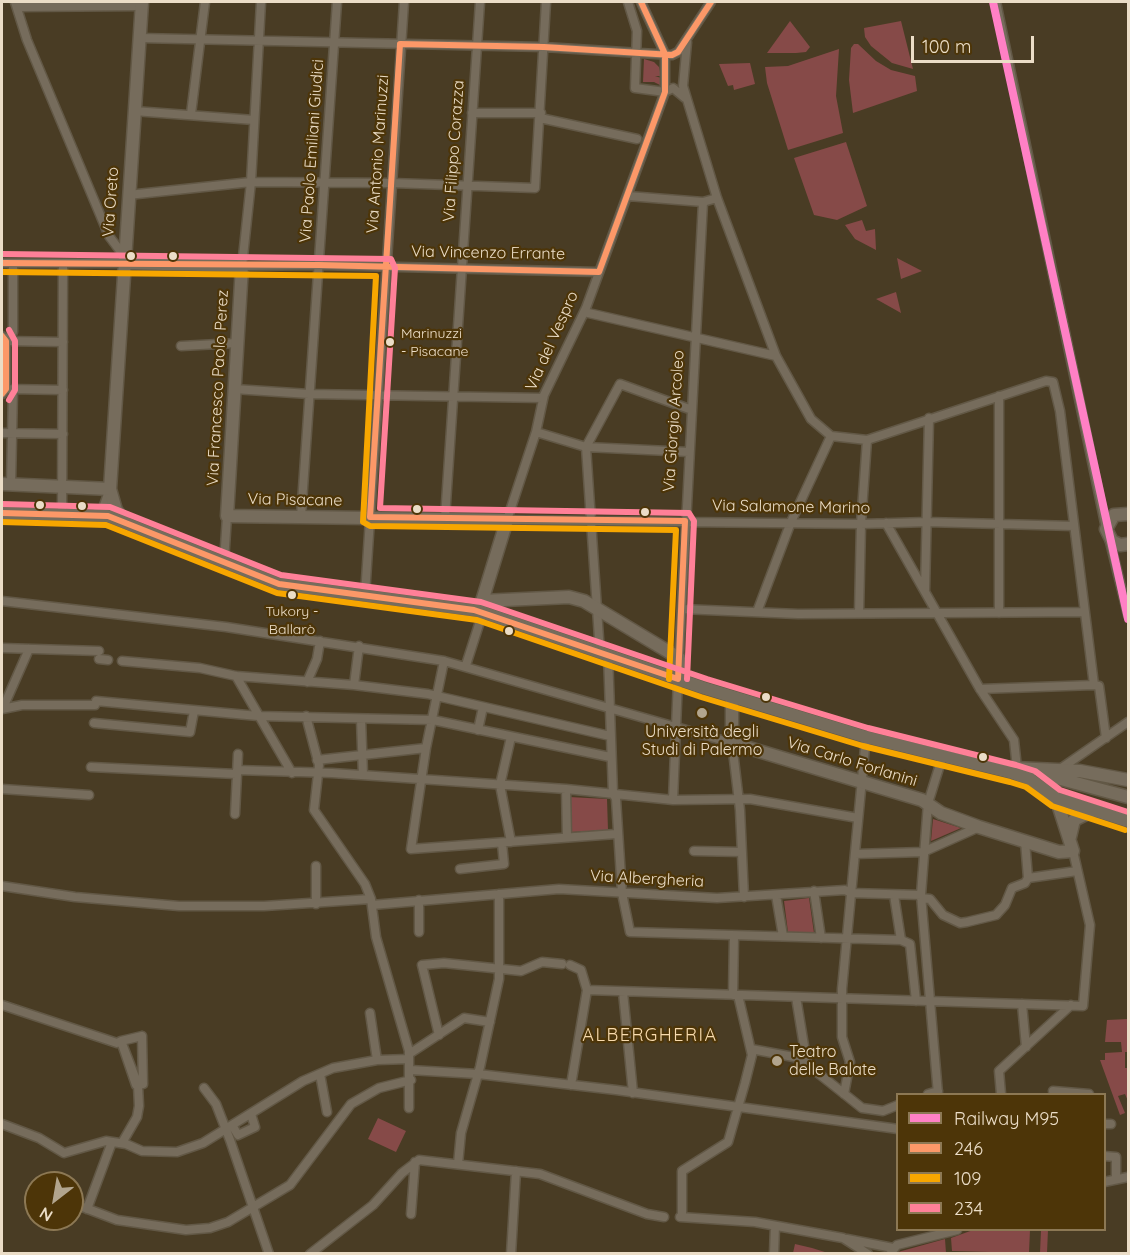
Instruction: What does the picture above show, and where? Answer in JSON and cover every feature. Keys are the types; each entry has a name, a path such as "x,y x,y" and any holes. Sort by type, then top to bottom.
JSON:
{"street":[{"path":"191,114 205,2"},
{"name":"Via Francesco Paolo Perez","path":"224,562 242,266 251,182 261,2"},
{"name":"Via Paolo Emiliani Giudici","path":"301,517 337,2"},
{"name":"Via Antonio Marinuzzi","path":"365,595 376,395 404,2"},
{"name":"Via Filippo Corazza","path":"445,518 460,270 480,2"},
{"path":"128,195 251,182 392,183 535,188 546,2"},
{"path":"628,2 641,51 635,88 665,92 668,88 678,89 686,100"},
{"name":"Via del Vespro","path":"481,608 536,432 543,398 584,312 665,92 667,71 665,54 641,2"},
{"path":"140,38 544,47 665,54 678,52 711,2"},
{"path":"996,2 1108,533 1128,615"},
{"path":"2,262 63,263 124,260 109,236 27,40 16,4 142,4"},
{"name":"Via Oreto","path":"110,483 142,4"},
{"path":"688,37 683,86 717,198 776,356 811,419 831,436 867,440 1046,381 1053,382 1060,411 1094,685"},
{"path":"641,51 660,61 667,71"},
{"path":"134,111 254,120"},
{"path":"472,113 540,115 637,139"},
{"path":"628,196 703,202 717,198"},
{"name":"Via Giorgio Arcoleo","path":"678,679 703,202"},
{"name":"Via Vincenzo Errante","path":"124,260 242,266 319,265 599,272"},
{"path":"4,338 13,332 13,262"},
{"path":"62,515 63,263"},
{"path":"584,312 776,356"},
{"path":"4,338 63,342"},
{"path":"4,338 12,433 6,484 62,481 110,483"},
{"path":"181,346 237,343"},
{"path":"692,410 620,384 586,447 597,608 610,706 610,757 613,793 616,799 616,834 622,893 630,932 734,937 783,936 901,940 910,944 916,1001"},
{"path":"234,389 309,394 543,398"},
{"path":"7,391 63,390"},
{"path":"999,396 999,613"},
{"path":"925,591 929,418"},
{"path":"536,432 586,447 689,452"},
{"path":"2,433 63,434"},
{"path":"757,612 791,522 831,436"},
{"path":"859,613 861,524 867,440"},
{"path":"91,516 103,508 110,483"},
{"path":"110,483 116,510 126,523"},
{"path":"1100,489 1108,507 1124,514"},
{"path":"2,513 108,516 279,584 481,608 568,597 597,608 679,658"},
{"path":"1108,533 1110,519 1124,514"},
{"name":"Via Pisacane","path":"227,516 507,520"},
{"name":"Via Salamone Marino","path":"507,520 861,524 927,522 1074,526"},
{"path":"886,523 980,689 1014,740 1017,768"},
{"path":"1108,533 1120,545 1128,544"},
{"path":"2,601 359,646 466,665 732,743"},
{"path":"481,608 604,654 732,697 866,737 992,766 1030,779 1056,798 1092,811 1128,820"},
{"path":"466,665 481,608"},
{"path":"682,609 936,614 1085,612"},
{"path":"307,682 317,659 320,641"},
{"path":"354,685 359,646"},
{"path":"2,648 102,657"},
{"path":"2,708 29,649"},
{"path":"122,661 200,668 236,676 354,685 438,697 610,736"},
{"path":"444,661 426,748 411,849 616,834"},
{"path":"236,676 292,772"},
{"path":"673,800 678,679"},
{"path":"980,689 1099,686 1106,738"},
{"path":"732,697 732,743 744,897"},
{"path":"2,708 22,705 95,703 258,716 433,720 610,757"},
{"path":"478,730 483,707"},
{"path":"94,723 190,732 194,711"},
{"path":"306,716 319,773 314,810 365,884 371,902 376,937 409,1056 409,1108"},
{"path":"361,719 363,775"},
{"path":"1056,772 1128,722"},
{"path":"460,869 504,864 507,842 500,785 511,737"},
{"path":"844,1094 850,1062 842,1037 841,999 866,737"},
{"name":"Via Carlo Forlanini","path":"732,743 861,780 928,804 941,813 979,827"},
{"path":"317,760 426,748"},
{"path":"235,814 238,754"},
{"path":"938,1093 921,896 928,804 943,755"},
{"path":"91,766 363,775 566,789 673,800 737,799 858,818"},
{"path":"992,766 1034,771 1080,771 1128,780"},
{"path":"1034,771 1095,790 1128,797"},
{"path":"1056,798 1066,790 1081,786"},
{"path":"2,789 89,795"},
{"path":"566,789 567,837"},
{"path":"1092,811 1095,790"},
{"path":"587,990 1083,1006 1090,925 1070,838 1056,798"},
{"path":"1070,838 1074,820 1092,811"},
{"path":"855,854 923,852 979,827 1059,852 1072,851"},
{"path":"921,896 930,899 943,915 960,923 996,915 1005,905 1012,888 1025,883 1028,878 1025,841"},
{"path":"694,850 742,852"},
{"path":"316,866 316,904"},
{"path":"1028,878 1077,871"},
{"name":"Via Albergheria","path":"2,886 82,897 179,906 264,906 419,900 559,889 744,897 845,890 851,893 921,896"},
{"path":"814,891 821,938"},
{"path":"458,1164 461,1133 478,1074 500,979 498,970 499,894"},
{"path":"776,895 783,936"},
{"path":"894,895 901,940"},
{"path":"418,932 419,900"},
{"path":"734,937 736,995 751,1049 728,1142 682,1171 681,1217 755,1222 843,1238 892,1251 905,1242 951,1231"},
{"path":"439,1035 422,965 444,963 521,971 542,962 570,965 581,970 587,990 571,1085"},
{"path":"622,992 633,1093"},
{"path":"796,997 807,1064"},
{"path":"1022,1004 1026,1047"},
{"path":"2,1005 117,1043 142,1036 142,1084 138,1085"},
{"path":"1001,1093 999,1071 1071,1005"},
{"path":"370,1013 376,1060"},
{"path":"2,1124 39,1138 64,1153 106,1141 122,1143 142,1151 177,1152 195,1147 303,1081 320,1074 376,1060 409,1056 464,1018 490,1022"},
{"path":"121,1041 136,1085 138,1085 139,1106 137,1117 122,1143"},
{"path":"751,1049 799,1058 862,1108 883,1111 896,1105"},
{"path":"320,1074 327,1112"},
{"path":"84,1208 117,1220 186,1230 210,1228 254,1208 290,1185 351,1104 379,1088 410,1075 478,1074 896,1129"},
{"path":"204,1088 229,1127 269,1254"},
{"path":"1053,1091 1077,1093"},
{"path":"229,1127 238,1135 255,1127 250,1114"},
{"path":"87,1209 112,1142"},
{"path":"1106,1156 1116,1157 1116,1179"},
{"path":"315,1252 373,1205 415,1162 423,1159 516,1171 556,1179 662,1217"},
{"path":"411,1214 415,1162"},
{"path":"511,1254 516,1171"},
{"path":"1106,1182 1128,1177"},
{"path":"774,1254 775,1226"},
{"path":"843,1238 868,1254"}],"shaded area":[{"path":"790,21 810,47 806,52 767,53"},
{"path":"901,21 913,69 892,63 871,46 865,37 864,28"},
{"path":"854,44 858,44 876,61 891,70 915,76 917,91 853,113 849,80 851,48"},
{"path":"839,49 836,96 843,133 788,150 767,83 765,67 788,66"},
{"path":"644,59 654,62 659,67 661,76 655,76 661,78 660,85 654,82 643,82"},
{"path":"750,63 755,84 734,90 733,85 728,86 719,64"},
{"path":"846,142 867,206 837,220 814,215 794,158"},
{"path":"862,220 866,231 875,229 876,250 855,239 845,225"},
{"path":"897,258 922,271 901,279"},
{"path":"896,292 901,313 876,299"},
{"path":"569,797 607,799 608,830 571,832"},
{"path":"933,819 961,828 931,841"},
{"path":"809,898 814,933 788,932 784,901"},
{"path":"1128,1019 1128,1052 1125,1052 1125,1068 1127,1068 1128,1101 1125,1094 1118,1096 1125,1113 1120,1115 1100,1060 1105,1060 1105,1053 1122,1052 1121,1042 1105,1042 1107,1020"},
{"path":"378,1118 406,1131 396,1152 368,1139"},
{"path":"970,1231 1030,1231 1029,1253 952,1251 951,1238"},
{"path":"1041,1231 1048,1231 1047,1253 1040,1253"},
{"path":"945,1239 946,1253 898,1252"},
{"path":"795,1244 812,1248 828,1253 793,1253"}],"rail line":[{"name":"M95","path":"993,2 1128,619"}],"transit line":[{"name":"246","path":"2,263 319,265 599,272 665,92 665,54 641,2"},
{"name":"246","path":"2,513 108,516 279,584 474,610 678,679 685,521 370,517 400,44 544,47 672,55 678,52 711,2"},
{"name":"234","path":"2,254 391,259 395,268 380,508 689,513 694,521 687,679"},
{"name":"109","path":"2,272 376,276 363,522 370,526 676,530 669,679"},
{"name":"234","path":"9,330 15,341 15,390 9,400"},
{"name":"246","path":"2,336 6,341 6,389 2,394"},
{"name":"234","path":"2,504 110,507 281,575 481,602 707,679 868,728 1035,771 1060,790 1128,812"},
{"name":"109","path":"2,522 106,525 277,593 477,620 701,697 863,746 1026,787 1052,806 1125,830"}],"place":[{"name":"Marinuzzi - Pisacane","path":"390,342"},
{"name":"Tukory - Ballarò","path":"292,595"},
{"name":"Università degli Studi di Palermo","path":"702,713"},
{"name":"Teatro delle Balate","path":"777,1061"}],"district":[{"name":"ALBERGHERIA","path":"650,1036"}]}
